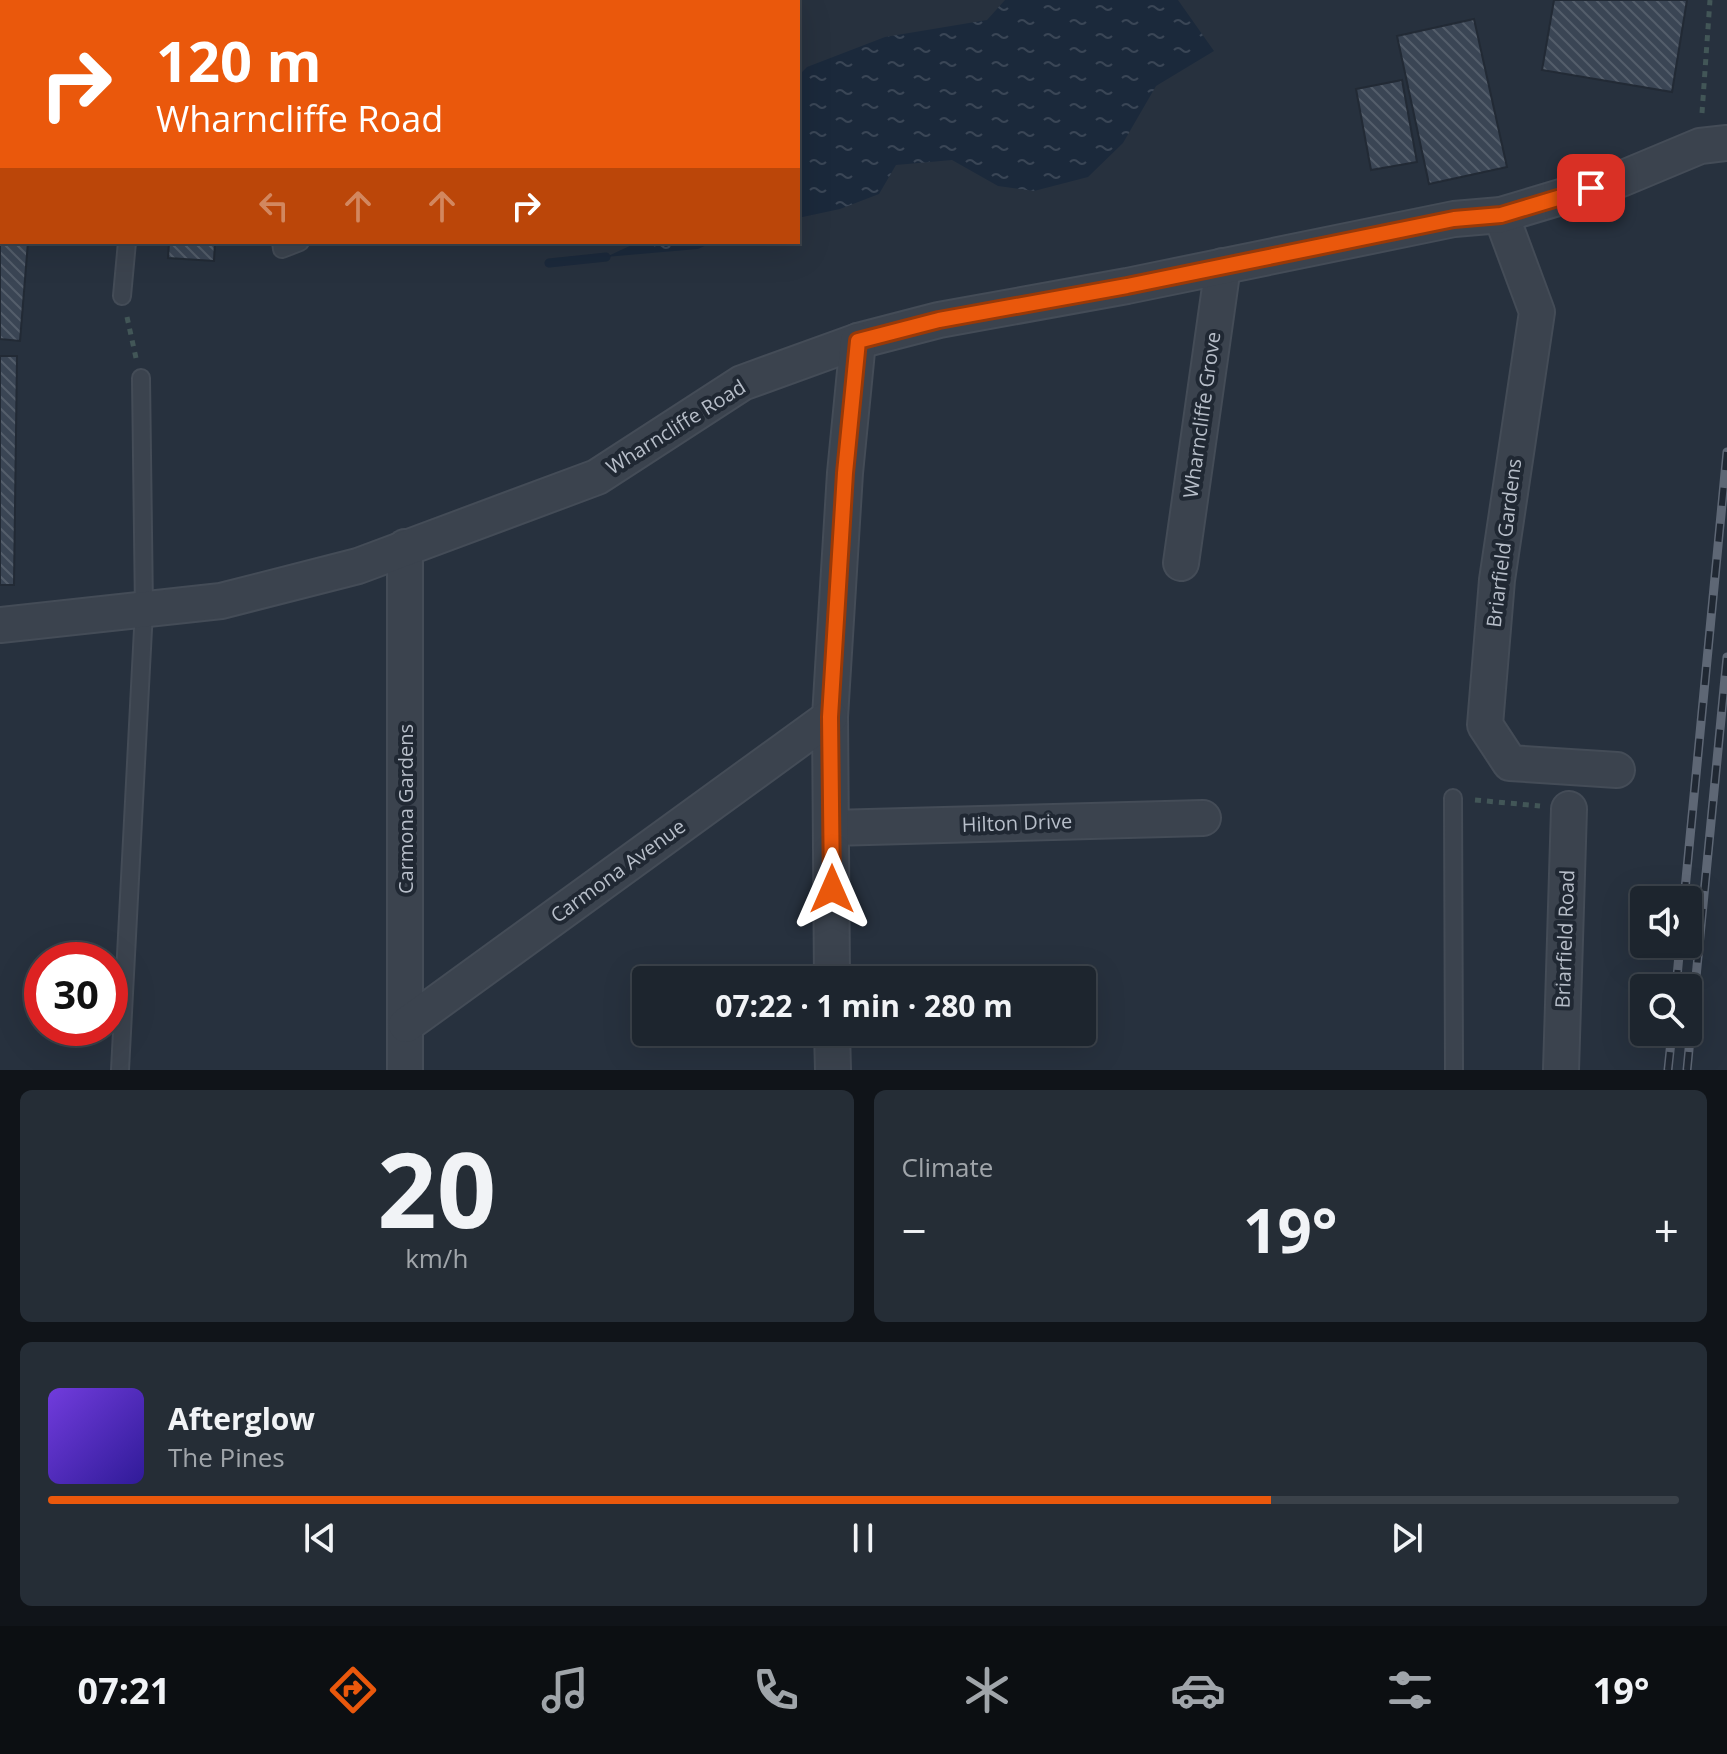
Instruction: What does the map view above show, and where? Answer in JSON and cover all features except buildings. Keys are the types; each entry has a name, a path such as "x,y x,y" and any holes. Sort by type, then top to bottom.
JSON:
{"street":[{"name":"Wharncliffe Road","path":"0,625 221,601 358,566 597,477 742,383 858,341 939,320 1127,286 1454,219 1501,215 1621,179 1713,144"},
{"name":"Briarfield Gardens","path":"1501,215 1537,312 1497,580 1485,725 1510,763 1617,770"},
{"name":"Wharncliffe Grove","path":"1181,563 1223,266"},
{"path":"832,966 830,717 845,473 858,341"},
{"name":"Carmona Gardens","path":"405,547 405,1070"},
{"name":"Carmona Avenue","path":"406,1025 830,717"},
{"name":"Briarfield Road","path":"1561,1070 1569,809"},
{"name":"Hilton Drive","path":"831,828 1203,818"},
{"path":"832,1046 833,1070"}],"lane":[{"path":"122,296 127,244"},
{"path":"120,1070 144,610 141,378"},
{"path":"1453,798 1454,1070"}],"path":[{"path":"1710,0 1713,144"},
{"path":"122,296 141,378"},
{"path":"1453,798 1569,809"}],"water":[{"path":"1005,0 1178,0 1214,51 1156,86 1123,143 1088,177 1034,191 998,186 952,160 896,165 879,194 840,209 800,218 800,74 807,67 885,37 987,20"},
{"path":"634,244 709,244 698,249 606,257"}],"waterway":[{"path":"549,263 606,257"}],"railway":[{"path":"1685,886 1727,452"},
{"path":"1687,1070 1727,657"},
{"path":"1677,974 1679,958"},
{"path":"1668,1070 1671,1046"}],"route":[{"path":"832,889 830,717 845,473 858,341 939,320 1127,286 1454,219 1501,215 1591,188"}]}
